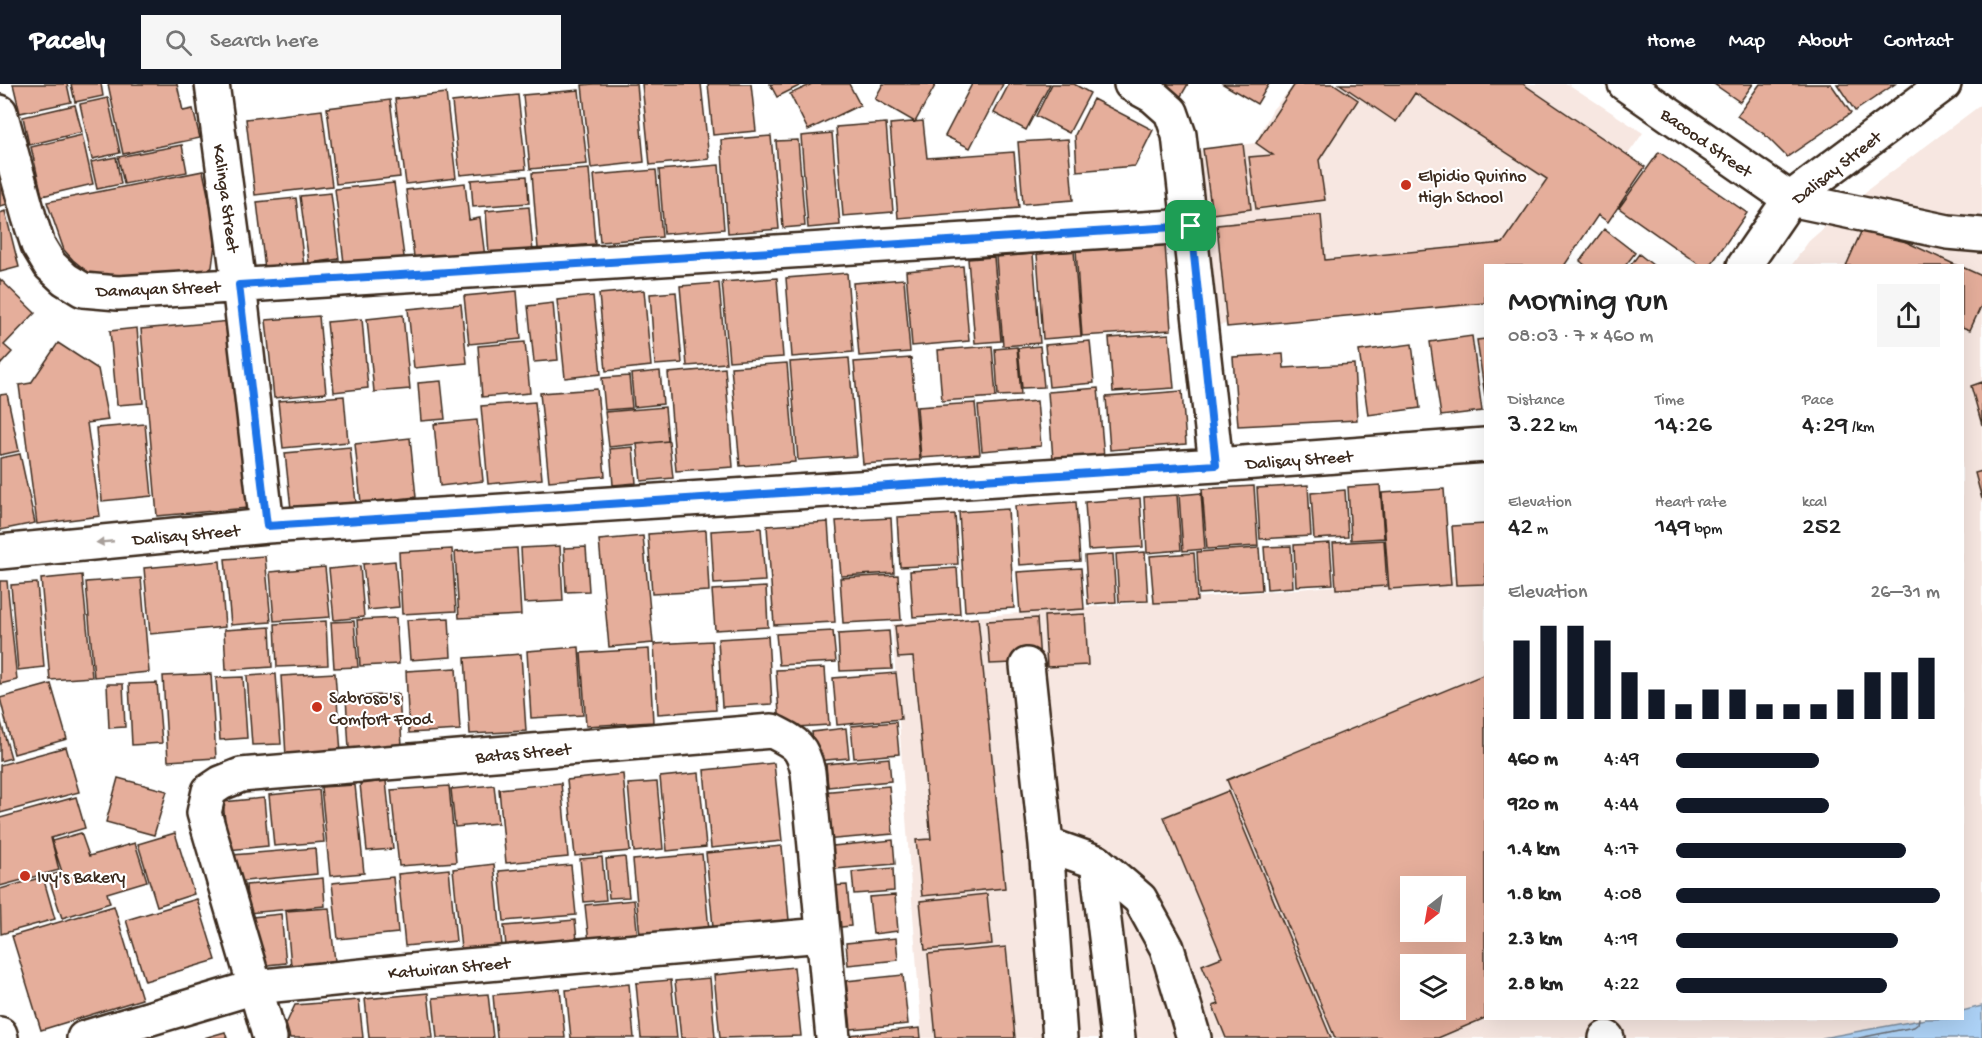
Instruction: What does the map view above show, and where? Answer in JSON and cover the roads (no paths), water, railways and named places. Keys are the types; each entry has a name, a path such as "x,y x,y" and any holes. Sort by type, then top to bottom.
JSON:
{"street":[{"name":"Kalinga Street","path":"212,84 239,285 267,526"},
{"path":"1131,84 1153,96 1171,112 1179,135 1216,465"},
{"name":"Bacood Street","path":"1625,84 1790,200"},
{"name":"Dalisay Street","path":"1745,264 1790,200 1944,84"},
{"name":"Damayan Street","path":"0,112 38,244 50,265 65,279 83,290 118,293 1191,226"},
{"path":"1790,200 1948,232 1982,236"},
{"name":"Dalisay Street","path":"0,552 267,526 1484,446"},
{"path":"1027,665 1046,844 1060,1038"},
{"name":"Batas Street","path":"270,1038 204,813 209,791 221,783 241,775 772,731 796,743 805,755 833,1038"},
{"path":"1046,844 1097,862 1140,899 1167,948 1194,1038"},
{"path":"1097,862 1118,1038"},
{"name":"Katwiran Street","path":"84,1038 255,987 430,969 822,935"},
{"path":"0,1034 1,1038"}],"water":[{"path":"1982,1006 1982,1038 1822,1038 1921,1020 1964,1020 1964,1010"}],"place":[{"name":"Elpidio Quirino High School","path":"1406,185"},
{"name":"Sabroso's Comfort Food","path":"317,707"},
{"name":"Ivy's Bakery","path":"25,876"}]}
